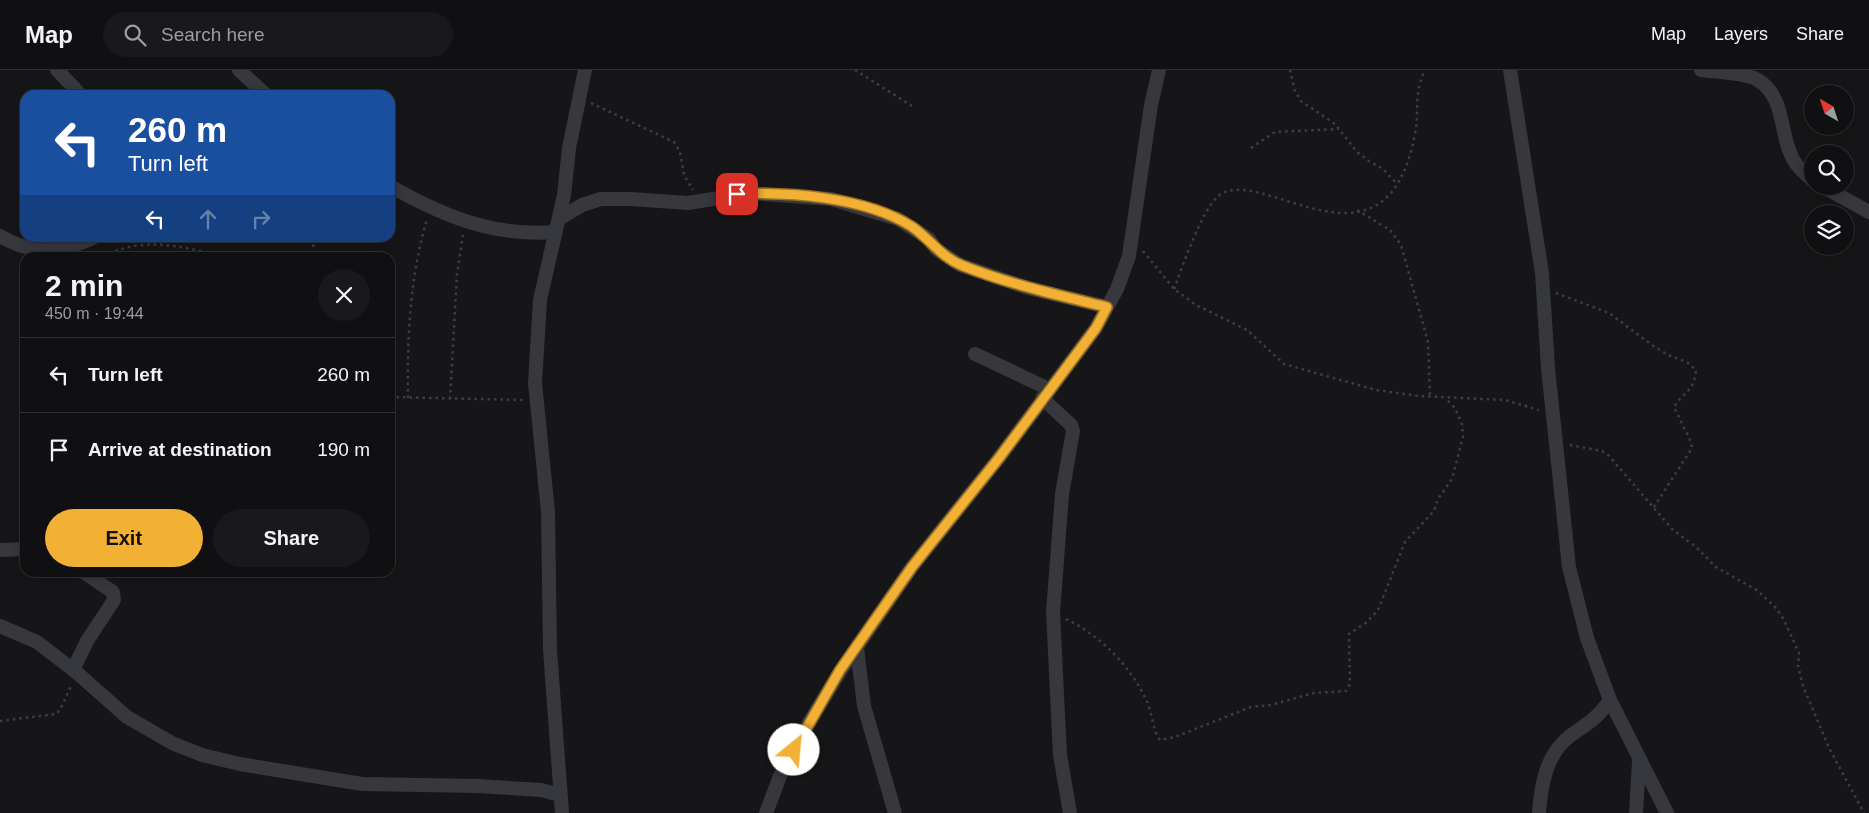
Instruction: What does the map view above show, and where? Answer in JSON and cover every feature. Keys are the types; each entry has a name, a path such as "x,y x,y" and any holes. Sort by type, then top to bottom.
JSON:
{"street":[{"path":"58,70 75,90"},
{"path":"238,70 250,90"},
{"path":"562,813 550,650 548,512 535,383 540,300 564,195 569,148 585,70"},
{"path":"766,813 780,776 840,670 912,567 993,465 1096,328 1129,256 1151,105 1159,70"},
{"path":"1510,70 1543,287 1553,414 1571,576 1587,638 1610,700 1639,761 1667,813"},
{"path":"1701,70 1757,80 1770,90 1778,105 1792,157 1804,173"},
{"path":"395,189 431,208 478,226 533,234 557,225 582,205 600,199 630,198 688,203 750,194 831,198 853,204 909,225 928,239 936,249 960,264 1028,288 1107,307"},
{"path":"1838,195 1869,212"},
{"path":"0,236 35,251 58,250 84,242"},
{"path":"976,354 1046,394 1071,425 1073,431 1062,494 1053,613 1060,755 1070,813"},
{"path":"0,550 20,549"},
{"path":"75,672 87,641 114,600 113,592 90,577"},
{"path":"0,626 37,642 127,717 172,743 202,755 240,764 362,784 478,786 541,790 560,795"},
{"path":"857,648 864,706 895,813"},
{"path":"1539,813 1542,786 1552,756 1570,736 1592,722 1610,700"},
{"path":"1636,813 1639,761"}],"path":[{"path":"856,70 912,106"},
{"path":"1290,70 1298,97 1339,129 1357,152 1382,168 1397,184"},
{"path":"1174,289 1210,205 1221,194 1237,189 1252,191 1310,210 1343,212 1381,203 1403,174 1413,141 1417,95 1425,70"},
{"path":"580,100 594,104 674,142 680,152 684,175 701,201"},
{"path":"1251,148 1275,132 1339,129"},
{"path":"408,398 408,354 418,251 431,208"},
{"path":"1357,210 1390,230 1401,245 1428,342 1430,397"},
{"path":"450,399 457,274 465,221"},
{"path":"1132,238 1174,289 1196,305 1246,330 1284,364 1357,386 1430,397 1505,400 1553,414"},
{"path":"113,252 133,246 151,244 175,246 201,252"},
{"path":"1543,287 1609,313 1668,356 1687,362 1696,370 1695,380 1690,392 1674,407 1692,448 1654,507"},
{"path":"395,398 537,400"},
{"path":"1053,613 1085,629 1114,654 1142,690 1160,740 1175,737 1251,707 1271,705 1314,693 1346,692 1350,684 1349,634 1368,622 1378,610 1406,542 1434,511 1438,499 1452,479 1463,437 1462,424 1455,408 1445,398"},
{"path":"1556,444 1592,448 1609,456 1673,530 1696,546 1716,567 1768,598 1784,620 1799,653 1798,666 1803,686 1829,748 1864,813"},
{"path":"0,721 56,714 60,710 75,672"}],"route":[{"path":"737,194 831,198 853,204 898,219 909,225 928,239 936,249 960,264 1028,288 1107,307 1096,328 999,458 912,567 840,670 794,750"}]}
